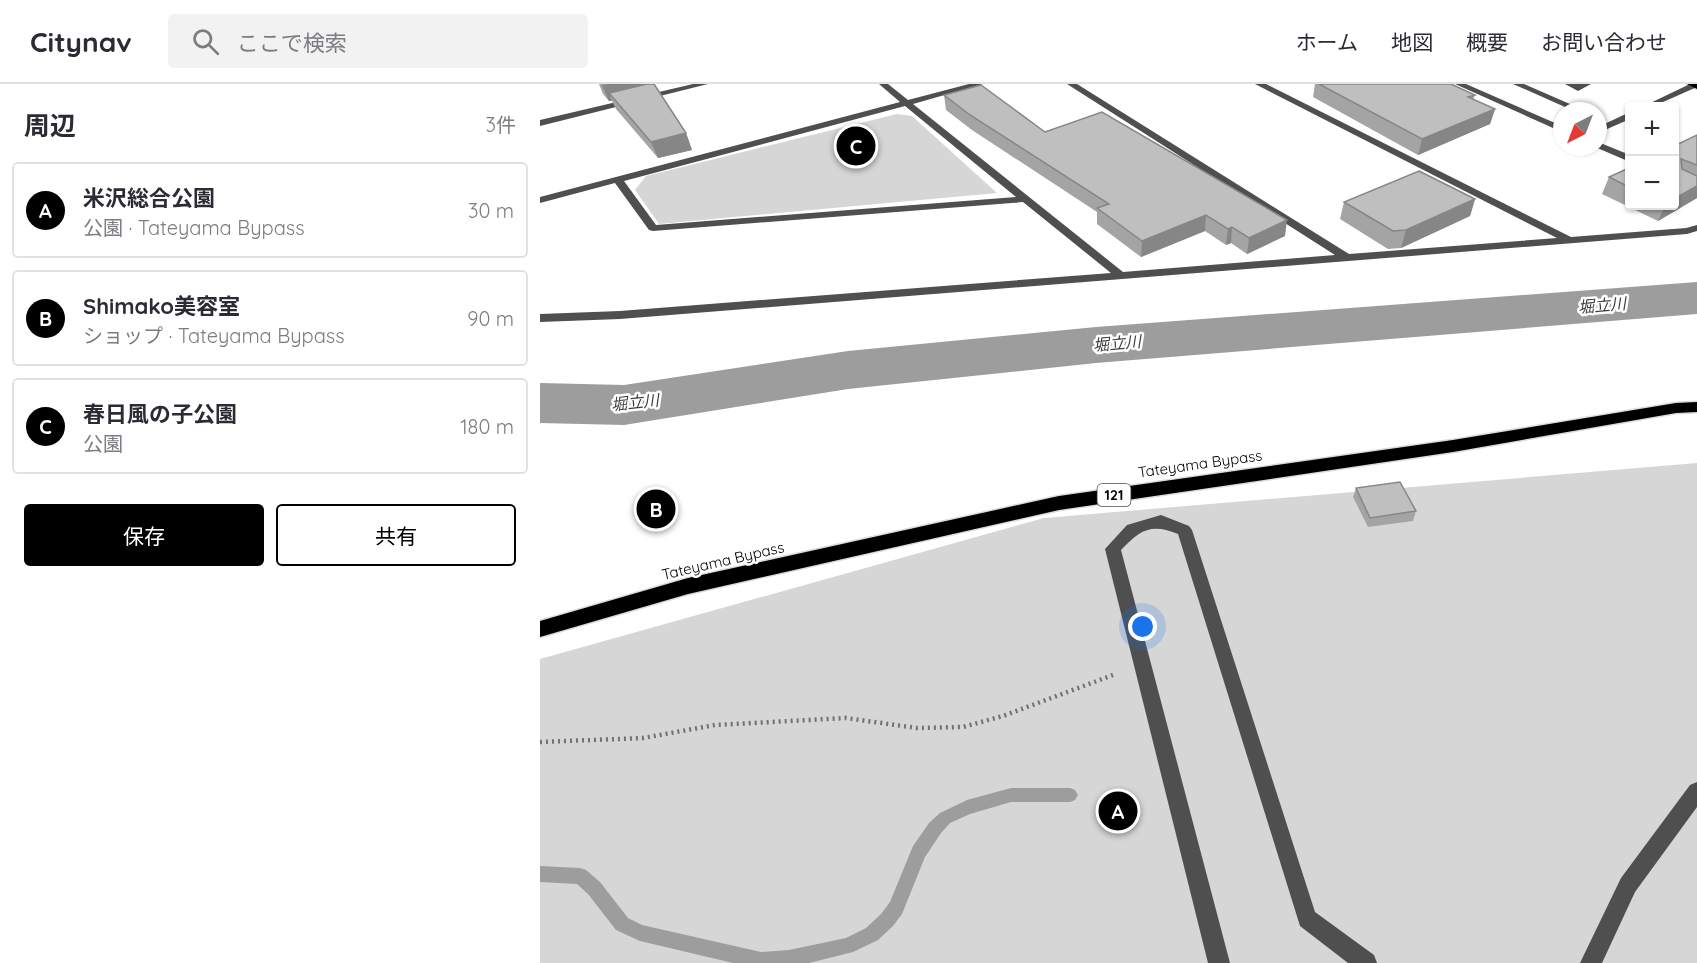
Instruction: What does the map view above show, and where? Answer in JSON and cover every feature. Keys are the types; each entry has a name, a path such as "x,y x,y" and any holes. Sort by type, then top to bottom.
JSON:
{"highway":[{"name":"Tateyama Bypass","path":"540,629 688,586 1059,502 1442,447 1676,408 1697,407"}],"street":[{"path":"540,123 704,84"},
{"path":"540,200 979,84"},
{"path":"1071,84 1347,258"},
{"path":"1259,84 1569,240"},
{"path":"1459,84 1553,125"},
{"path":"1505,84 1556,102"},
{"path":"1517,84 1553,103"},
{"path":"1569,84 1578,88 1587,84"},
{"path":"887,85 1120,275"},
{"path":"1657,102 1695,85"},
{"path":"1607,124 1625,117"},
{"path":"1607,149 1625,157"},
{"path":"618,180 653,228 1025,199"},
{"path":"540,318 620,315 1687,231 1697,228"},
{"path":"1220,963 1113,549 1132,530 1161,521 1184,530 1308,919 1366,963"},
{"path":"1591,963 1628,885 1697,791"}],"path":[{"path":"540,742 643,738 715,725 846,718 917,728 963,727 1003,716 1113,675"}],"shaded area":[{"path":"897,114 912,116 997,193 659,224 635,190 646,176"},
{"path":"1697,463 1697,963 540,963 540,659 1044,518"}],"building":[{"path":"654,84 686,133 651,142 609,93"},
{"path":"1319,84 1451,84 1475,95 1468,97 1495,109 1422,139"},
{"path":"981,85 1045,132 1102,112 1287,220 1249,238 1232,227 1228,229 1206,215 1142,241 1097,208 1109,204 970,115 944,95"},
{"path":"1697,135 1697,165 1681,159 1682,169 1697,176 1697,186 1679,196 1679,156 1679,144"},
{"path":"1625,170 1625,185 1609,177"},
{"path":"1419,171 1475,199 1406,230 1393,231 1344,202"},
{"path":"1400,482 1416,511 1370,518 1356,488"}],"waterway":[{"name":"堀立川","path":"540,403 624,405 848,370 1096,345 1697,298"},
{"path":"540,874 580,876 594,888 622,924 640,933 761,961 789,959 847,946 872,934 896,908 919,852 935,828 945,818 967,807 1011,795 1070,795"}],"place":[{"name":"春日風の子公園","path":"856,146"},
{"name":"Shimako美容室","path":"656,509"},
{"name":"米沢総合公園","path":"1118,811"}]}
